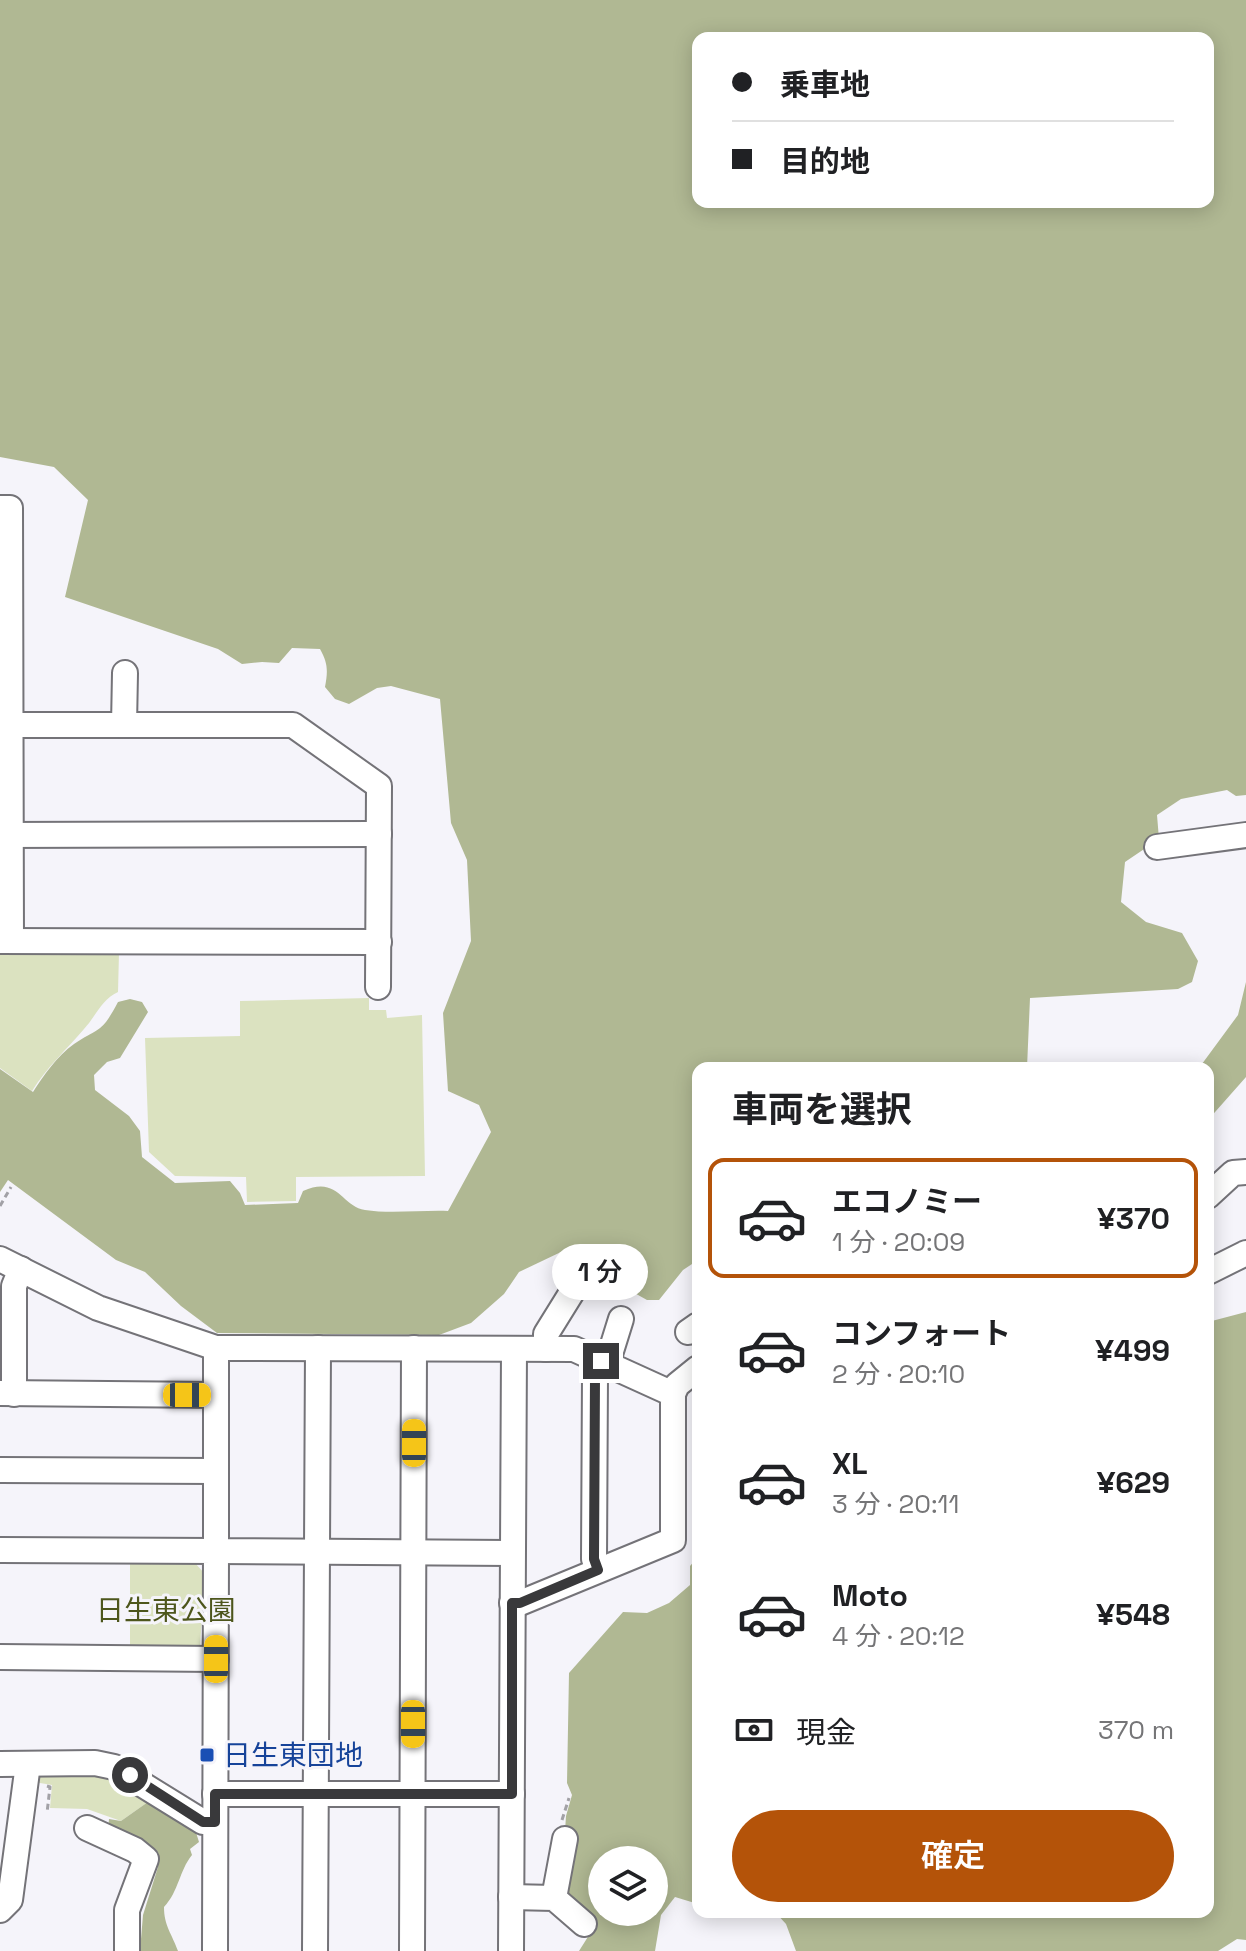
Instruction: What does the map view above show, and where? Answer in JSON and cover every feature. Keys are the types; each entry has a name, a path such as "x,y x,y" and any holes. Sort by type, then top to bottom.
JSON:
{"street":[{"path":"0,508 10,508 5,614 5,941 379,942"},
{"path":"124,725 125,673"},
{"path":"5,725 293,725 379,786 378,987"},
{"path":"5,835 379,834"},
{"path":"1157,847 1246,835"},
{"path":"1214,1190 1233,1173 1246,1172"},
{"path":"1214,1269 1246,1253"},
{"path":"10,1264 98,1308 216,1348 574,1349 673,1394"},
{"path":"10,1264 14,1286 7,1394 216,1395"},
{"path":"546,1349 546,1334 577,1284"},
{"path":"598,1570 594,1559 595,1376 621,1319"},
{"path":"215,1951 216,1348"},
{"path":"315,1951 318,1348"},
{"path":"412,1951 414,1348"},
{"path":"511,1951 514,1349"},
{"path":"512,1603 520,1603 673,1540 673,1394 677,1385 692,1373"},
{"path":"0,1470 215,1471"},
{"path":"0,1550 512,1553"},
{"path":"0,1657 216,1659"},
{"path":"0,1764 95,1763 114,1767 203,1822 215,1822"},
{"path":"0,1910 10,1900 11,1827 28,1764"},
{"path":"215,1794 512,1794"},
{"path":"554,1898 564,1827"},
{"path":"87,1828 135,1850 146,1859 127,1910 127,1951"},
{"path":"511,1897 554,1898 584,1924"}],"path":[{"path":"0,1206 11,1187"},
{"path":"46,1786 50,1787 47,1813"},
{"path":"564,1827 569,1798"}],"green space":[{"path":"0,0 1246,0 1246,795 1236,796 1227,790 1181,799 1157,815 1159,839 1125,862 1121,902 1146,922 1182,933 1198,961 1192,982 1178,989 1030,998 1027,1062 692,1062 692,1264 683,1270 659,1300 647,1300 561,1252 519,1272 504,1294 471,1323 439,1335 217,1333 181,1306 145,1272 116,1260 8,1180 0,1192 0,1069 33,1092 62,1054 104,1025 118,1002 130,999 142,1002 148,1012 120,1058 107,1062 94,1075 95,1090 129,1116 140,1131 142,1157 175,1183 230,1181 245,1205 298,1203 303,1191 324,1187 365,1210 448,1211 491,1132 479,1105 448,1091 443,1013 471,941 467,860 451,823 440,699 391,686 377,688 349,704 335,699 325,687 327,667 320,649 292,648 279,663 242,664 218,649 65,597 88,500 54,467 0,457"},
{"path":"0,952 119,953 118,992 103,1003 32,1091 0,1068"},
{"path":"1246,982 1246,1077 1214,1113 1214,1062 1203,1062 1238,1015"},
{"path":"369,998 369,1010 386,1010 387,1018 422,1015 425,1176 296,1177 296,1201 247,1202 246,1177 175,1176 149,1152 145,1038 240,1036 240,1001"},
{"path":"1246,1312 1246,1940 1237,1939 1218,1951 796,1951 786,1924 780,1918 1214,1918 1214,1320"},
{"name":"日生東公園","path":"194,1562 205,1574 200,1645 195,1649 130,1647 130,1563"},
{"path":"692,1564 692,1902 675,1897 668,1906 668,1846 588,1846 588,1926 659,1926 655,1951 579,1951 591,1932 561,1892 566,1816 572,1795 567,1783 569,1673 623,1612 647,1613 669,1603 690,1585"},
{"path":"42,1770 92,1770 155,1797 121,1821 87,1809 50,1808 52,1785 34,1782"},
{"path":"155,1797 194,1826 199,1842 190,1849 192,1855 164,1907 167,1925 178,1951 140,1951 143,1915 158,1867 153,1858 108,1830 109,1819 121,1821"}],"place":[{"name":"日生東団地","path":"207,1755"}],"route":[{"path":"130,1775 203,1822 215,1822 215,1794 512,1794 512,1603 520,1603 598,1570 594,1559 595,1376 601,1361"}]}
